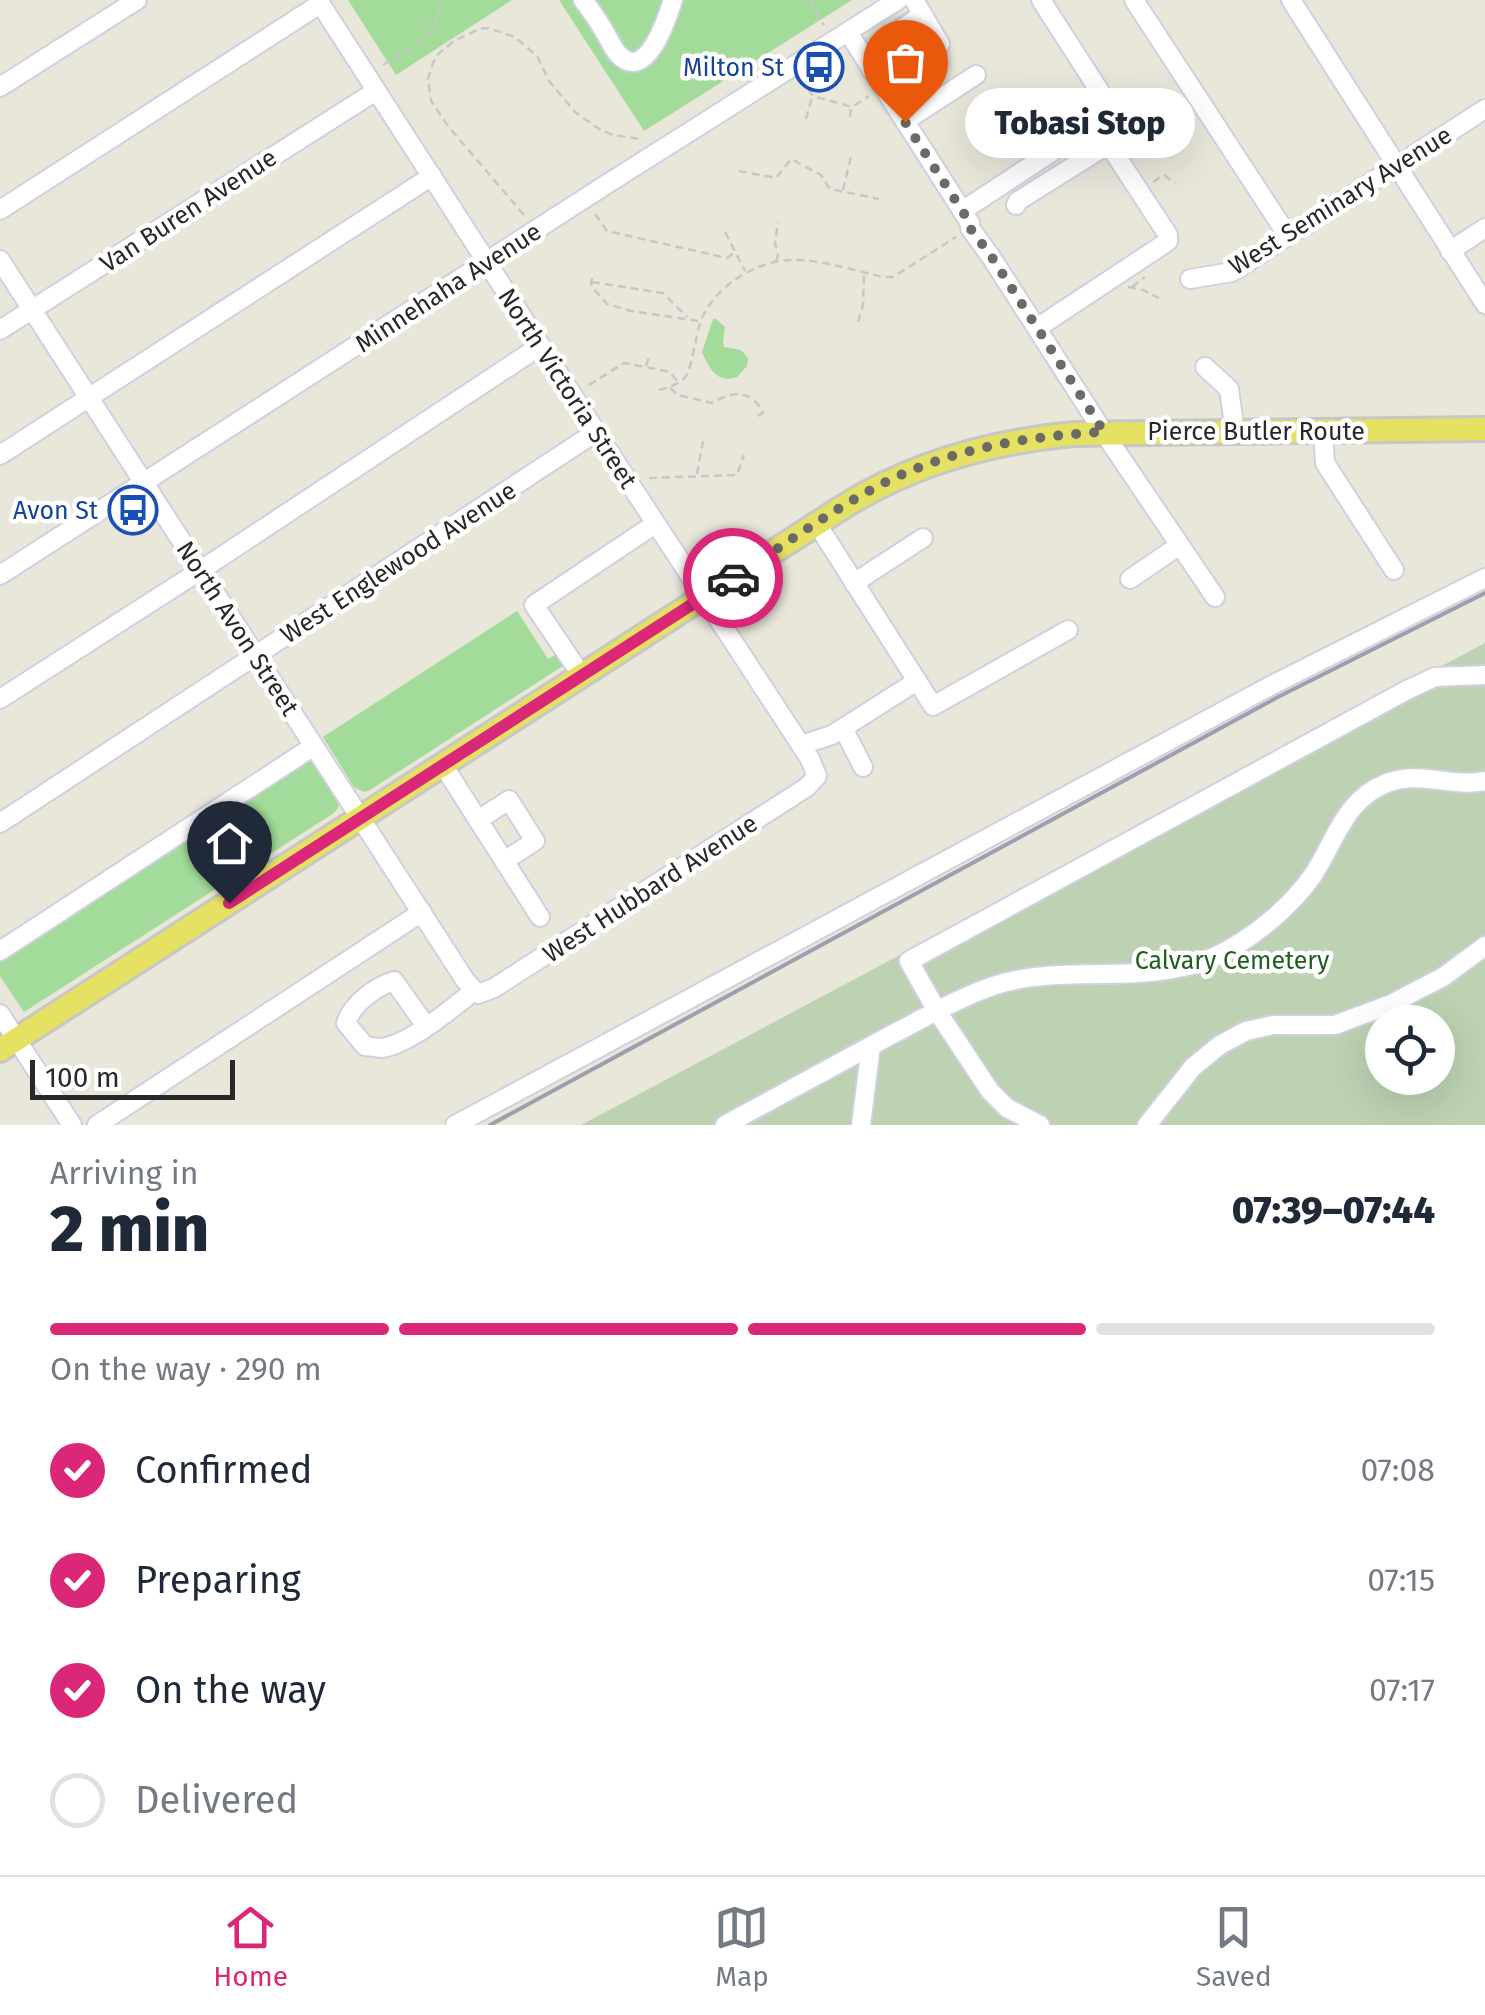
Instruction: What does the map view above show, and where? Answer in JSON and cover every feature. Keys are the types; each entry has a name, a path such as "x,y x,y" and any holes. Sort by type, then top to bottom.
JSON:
{"main road":[{"name":"Pierce Butler Route","path":"8,1045 892,479 949,457 1042,437 1104,432 1485,429"}],"street":[{"path":"0,87 137,0"},
{"path":"583,0 617,52 625,60 633,61 649,54 673,0"},
{"name":"Minnehaha Avenue","path":"0,575 898,0"},
{"path":"966,219 1064,144 1116,110 1041,0"},
{"path":"1134,0 1288,236"},
{"path":"1291,0 1485,304"},
{"path":"0,210 319,2"},
{"name":"North Victoria Street","path":"319,2 801,745 817,776"},
{"path":"922,20 940,44 906,67 889,37 922,20"},
{"path":"848,32 1104,432 1215,597"},
{"path":"871,69 899,51"},
{"path":"905,122 976,75"},
{"name":"Van Buren Avenue","path":"0,330 376,91"},
{"name":"West Seminary Avenue","path":"1190,279 1232,272 1485,108"},
{"path":"1064,144 1077,164"},
{"path":"1016,205 1104,147 1109,148 1168,234 1168,241 1037,328"},
{"path":"0,455 432,176"},
{"path":"1450,251 1485,228"},
{"name":"North Avon Street","path":"0,260 476,992"},
{"path":"0,699 540,346"},
{"path":"1205,366 1229,389 1235,432"},
{"path":"1323,431 1325,463 1394,570"},
{"name":"West Englewood Avenue","path":"0,823 596,432"},
{"path":"582,676 534,605 655,524"},
{"path":"817,524 933,706 1068,630"},
{"path":"854,582 923,538"},
{"path":"1130,580 1180,545"},
{"path":"455,1125 1272,685 1485,578"},
{"path":"1040,1125 1007,1108 990,1091 909,961 1435,677 1485,675"},
{"path":"801,745 832,735 917,681"},
{"path":"843,728 862,767"},
{"path":"0,951 314,746"},
{"path":"443,766 540,917"},
{"name":"West Hubbard Avenue","path":"426,1026 476,992 494,988 676,872 807,787 817,776"},
{"path":"725,1125 938,1010 998,984 1030,978 1159,971 1216,956 1278,913 1301,889 1354,804 1371,790 1415,777 1470,784 1485,781"},
{"path":"478,820 509,800 536,841 504,861"},
{"path":"96,1125 422,912"},
{"path":"1147,1125 1193,1068 1220,1044 1274,1024 1336,1024 1391,1004 1443,977 1485,946"},
{"path":"0,1014 8,1045 72,1125"},
{"path":"860,1125 872,1046"}],"path":[{"path":"383,65 432,32 439,19 438,0"},
{"path":"809,0 824,25"},
{"path":"524,214 431,101 428,79 436,56 454,41 479,28 515,37 537,56 549,82 575,112 598,129 641,139"},
{"path":"794,66 813,96 852,106 883,87"},
{"path":"806,119 813,96"},
{"path":"850,117 852,106"},
{"path":"843,192 852,152"},
{"path":"739,171 776,180 790,160 821,175 830,189 880,199"},
{"path":"1139,191 1164,175 1175,183"},
{"path":"595,214 607,231 727,258 735,252"},
{"path":"659,390 670,388 686,376 701,321 722,289 747,273 775,263 804,261 884,277 897,275 966,219"},
{"path":"775,263 778,222"},
{"path":"725,232 747,273"},
{"path":"650,247 654,242"},
{"path":"858,322 864,273"},
{"path":"1132,287 1147,274"},
{"path":"686,317 663,293 591,280 594,290 607,304 701,321"},
{"path":"650,291 652,282"},
{"path":"1108,282 1160,298"},
{"path":"862,305 874,308"},
{"path":"646,368 649,357"},
{"path":"589,385 624,363 670,372 678,382"},
{"path":"670,388 678,395 712,403 726,394 747,396 761,407 763,412 758,416"},
{"path":"697,476 704,441"},
{"path":"649,478 738,475 744,454"}],"green space":[{"path":"348,0 512,0 396,75"},
{"path":"559,0 852,0 644,131"},
{"path":"713,319 725,327 724,347 741,350 748,358 747,366 737,377 719,376 702,352"},
{"path":"517,611 548,659 559,653 566,664 370,790 364,792 354,787 323,737"},
{"name":"Calvary Cemetery","path":"1485,643 1485,1125 581,1125"},
{"path":"310,754 339,801 334,813 24,1012 0,976 0,956"}],"tunnel":[{"path":"901,49 921,35"}],"railway":[{"path":"490,1125 1278,697 1485,593"}],"way so far":[{"path":"733,578 866,492 920,466 978,449 1042,437 1104,432 905,122"}],"place":[{"name":"Milton St","path":"819,67"},
{"name":"Tobasi Stop","path":"905,122"},
{"name":"Avon St","path":"133,510"}],"route":[{"path":"229,903 733,578"}]}
